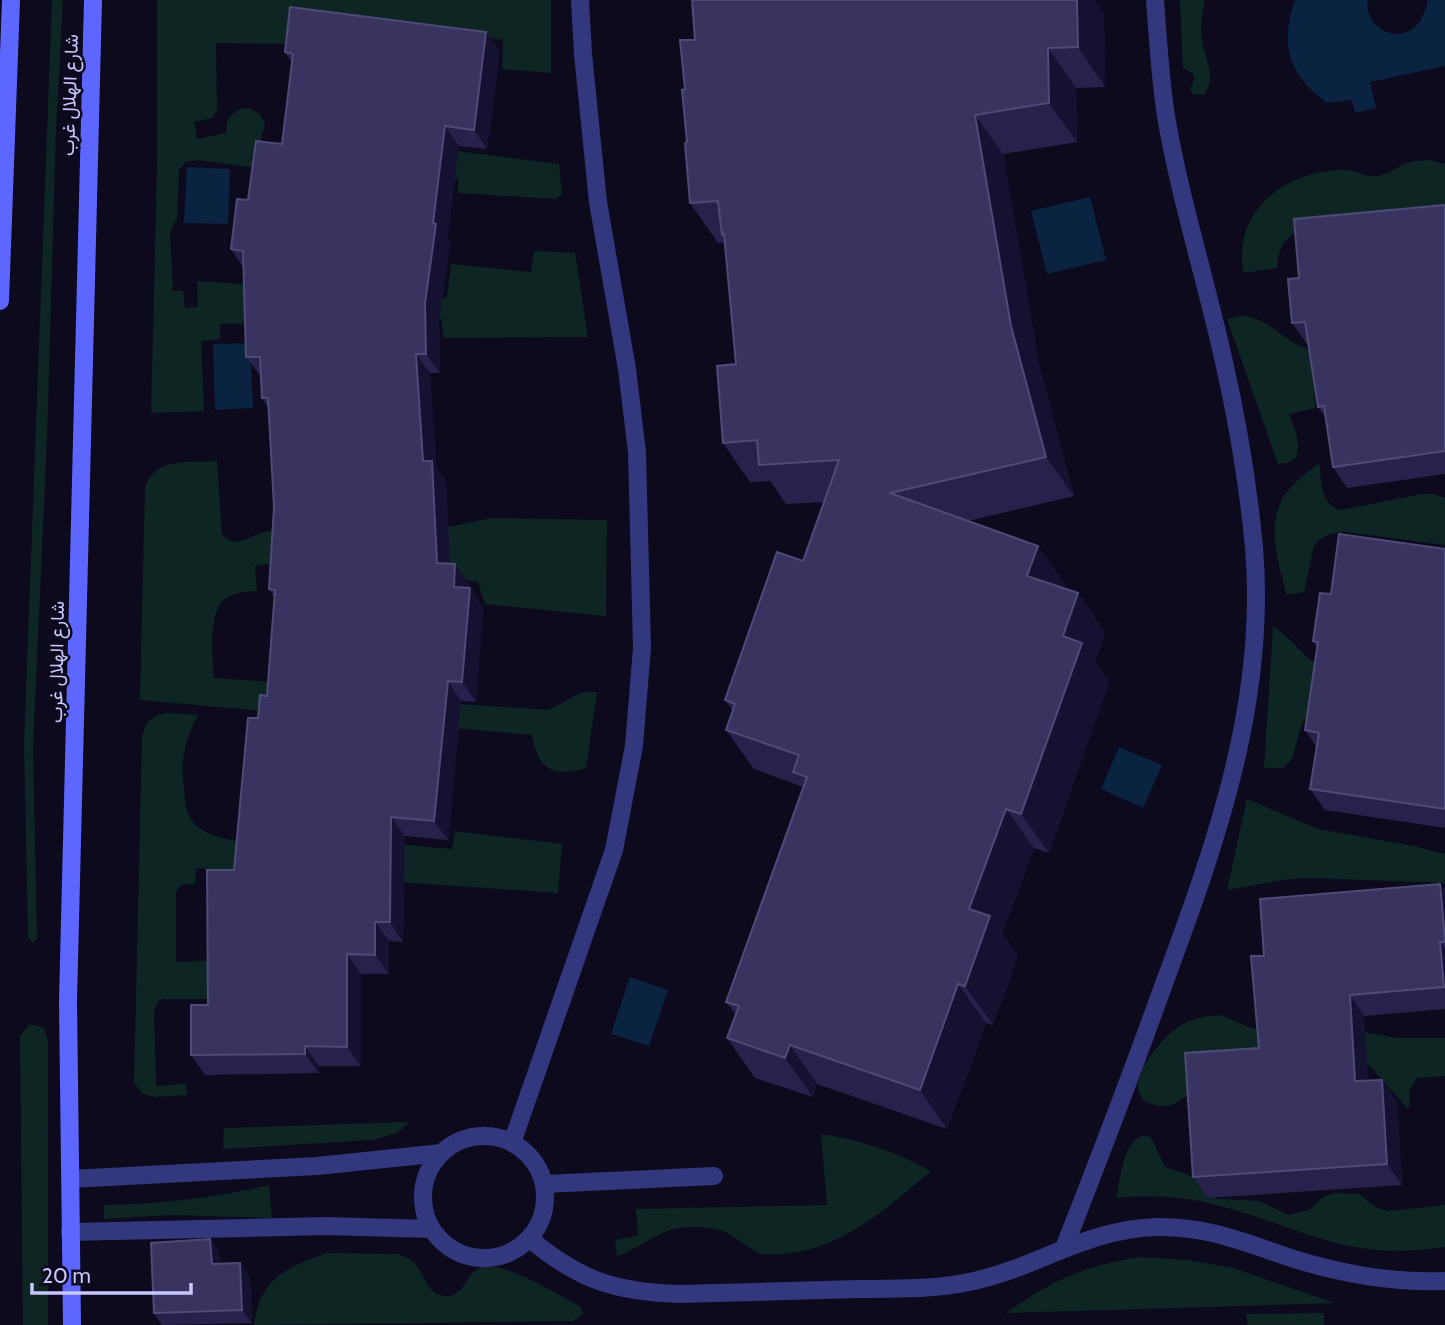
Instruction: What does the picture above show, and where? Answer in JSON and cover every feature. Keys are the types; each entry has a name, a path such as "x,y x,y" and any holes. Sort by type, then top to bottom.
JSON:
{"main road":[{"path":"0,301 11,0"},
{"name":"شارع الهلال غرب","path":"72,1325 68,1002 93,0"}],"lane":[{"path":"512,1143 614,850 634,746 642,648 637,452 625,357 598,202 580,0"},
{"path":"1064,1248 1216,839 1250,699 1256,634 1254,549 1244,466 1225,364 1166,115 1155,0"},
{"path":"475,1137 494,1137 512,1143 527,1153 538,1167 545,1184 546,1204 540,1222 530,1239 506,1255 478,1258 451,1249 440,1241 431,1229 425,1214 425,1181 432,1165 457,1142 475,1137"},
{"path":"70,1179 317,1166 442,1153"},
{"path":"545,1184 714,1176"},
{"path":"71,1232 326,1226 431,1229"},
{"path":"530,1239 555,1260 583,1276 614,1287 646,1293 937,1287 1000,1275 1064,1248 1113,1232 1156,1227 1200,1230 1241,1239 1294,1259 1347,1273 1395,1281 1445,1281"}],"green space":[{"path":"52,0 63,0 33,747 37,939 33,943 28,937 24,744"},
{"path":"157,0 551,0 551,73 502,69 503,40 294,11 286,44 216,43 217,110 212,118 194,122 197,139 226,133 231,116 238,110 247,108 258,113 264,122 261,142 297,146 299,131 559,164 562,194 556,199 458,193 458,179 267,154 259,168 197,160 186,162 179,170 177,218 170,233 173,291 183,291 185,308 198,307 197,281 447,298 451,264 531,272 534,251 575,253 588,337 443,338 442,319 220,324 220,339 201,341 204,411 151,413 157,166"},
{"path":"1180,0 1205,0 1201,35 1210,81 1204,95 1193,94 1190,90 1193,74 1183,68"},
{"path":"1430,160 1445,164 1445,215 1301,229 1283,244 1277,268 1244,273 1242,251 1246,231 1267,198 1283,186 1302,177 1323,172 1344,170 1379,176 1407,163"},
{"path":"1240,316 1260,320 1293,342 1312,350 1315,408 1289,414 1298,447 1296,458 1287,463 1278,464 1227,319"},
{"path":"217,461 222,534 232,541 244,540 269,531 444,528 491,518 607,520 606,616 485,604 478,582 424,571 301,559 255,566 257,591 236,594 225,599 216,614 212,636 214,678 273,682 286,692 546,710 575,695 597,692 586,768 564,772 548,768 538,756 532,735 140,700 145,488 156,471 165,466 174,463"},
{"path":"1319,463 1326,498 1334,508 1341,510 1422,494 1445,498 1445,545 1345,532 1332,534 1320,539 1314,546 1304,592 1287,595 1275,543 1276,517 1286,493"},
{"path":"1273,626 1317,665 1313,709 1302,723 1292,759 1284,768 1264,768"},
{"path":"167,713 198,715 185,750 183,777 189,815 198,827 207,833 232,841 282,847 286,835 452,849 455,831 562,844 558,893 196,868 195,884 181,885 176,892 176,962 225,960 208,999 163,999 158,1001 154,1011 156,1086 186,1084 187,1095 156,1097 143,1094 134,1083 142,738 149,721"},
{"path":"1247,799 1318,829 1445,854 1445,883 1311,878 1289,879 1227,890"},
{"path":"1220,1015 1266,1031 1338,1027 1396,1038 1445,1038 1445,1076 1417,1078 1409,1090 1410,1105 1407,1108 1367,1063 1191,1091 1175,1104 1163,1106 1144,1101 1138,1088 1140,1077 1148,1060 1161,1043 1187,1022"},
{"path":"29,1025 44,1028 48,1042 48,1325 23,1325 20,1036"},
{"path":"410,1122 397,1133 372,1140 223,1149 224,1128"},
{"path":"821,1134 878,1148 931,1171 866,1222 849,1233 811,1249 763,1254 722,1231 691,1227 663,1233 617,1256 615,1240 638,1236 636,1209 827,1205"},
{"path":"1145,1135 1151,1137 1165,1167 1194,1177 1208,1198 1259,1201 1289,1215 1309,1210 1323,1197 1335,1193 1359,1194 1375,1207 1388,1211 1445,1205 1445,1247 1393,1251 1355,1247 1205,1202 1154,1196 1116,1198 1127,1152 1137,1138"},
{"path":"269,1185 272,1218 171,1215 104,1219 104,1205 187,1199"},
{"path":"327,1253 399,1254 415,1264 432,1290 449,1296 460,1290 479,1268 496,1267 548,1288 581,1307 583,1314 573,1321 254,1325 262,1296 277,1277 299,1264"},
{"path":"1140,1257 1187,1260 1233,1268 1335,1303 1006,1313 1069,1276"},
{"path":"1324,1313 1324,1325 1248,1325 1246,1314"}],"water":[{"path":"1295,0 1368,0 1368,9 1376,25 1391,33 1400,34 1419,23 1428,0 1445,0 1445,66 1370,82 1376,108 1355,113 1352,100 1327,103 1304,82 1291,58 1288,32"},
{"path":"187,167 230,169 228,224 184,223"},
{"path":"1090,197 1106,260 1047,274 1031,211"},
{"path":"250,343 253,408 215,410 213,344"},
{"path":"1119,747 1162,765 1143,808 1101,789"},
{"path":"630,977 668,990 649,1046 611,1034"}],"building":[{"path":"692,0 1077,0 1078,47 1048,48 1049,103 975,115 1011,326 1046,457 890,493 1038,546 1027,576 1078,593 1063,636 1082,643 1021,814 1006,809 969,909 990,916 965,986 958,984 920,1090 790,1045 785,1058 727,1038 739,1006 726,1002 807,777 793,772 799,755 726,730 735,704 725,700 777,552 803,561 839,460 759,465 757,440 723,443 717,366 736,364 724,234 722,235 718,201 690,203 680,40 695,40"},
{"path":"290,7 486,32 474,130 445,126 425,303 426,354 416,354 423,461 432,461 437,563 455,564 454,587 470,588 462,682 448,681 434,821 391,817 390,922 375,922 375,955 347,954 347,1047 305,1046 305,1054 191,1055 191,1005 208,1005 207,870 234,870 248,718 258,718 260,695 267,696 275,590 269,589 274,507 268,398 262,398 260,357 246,357 243,251 231,249 237,199 248,200 256,141 282,144 293,54 285,52"},
{"path":"1445,205 1445,451 1333,467 1324,406 1318,407 1305,322 1292,323 1288,279 1299,278 1294,219"},
{"path":"1339,534 1445,549 1445,809 1310,789 1319,733 1305,730 1318,642 1313,641 1320,593 1331,594"},
{"path":"1440,884 1445,938 1445,942 1440,942 1444,987 1350,995 1355,1081 1382,1080 1387,1164 1193,1177 1185,1053 1259,1048 1251,956 1264,956 1260,899"},
{"path":"210,1239 212,1264 240,1263 242,1310 154,1313 151,1243"}]}
